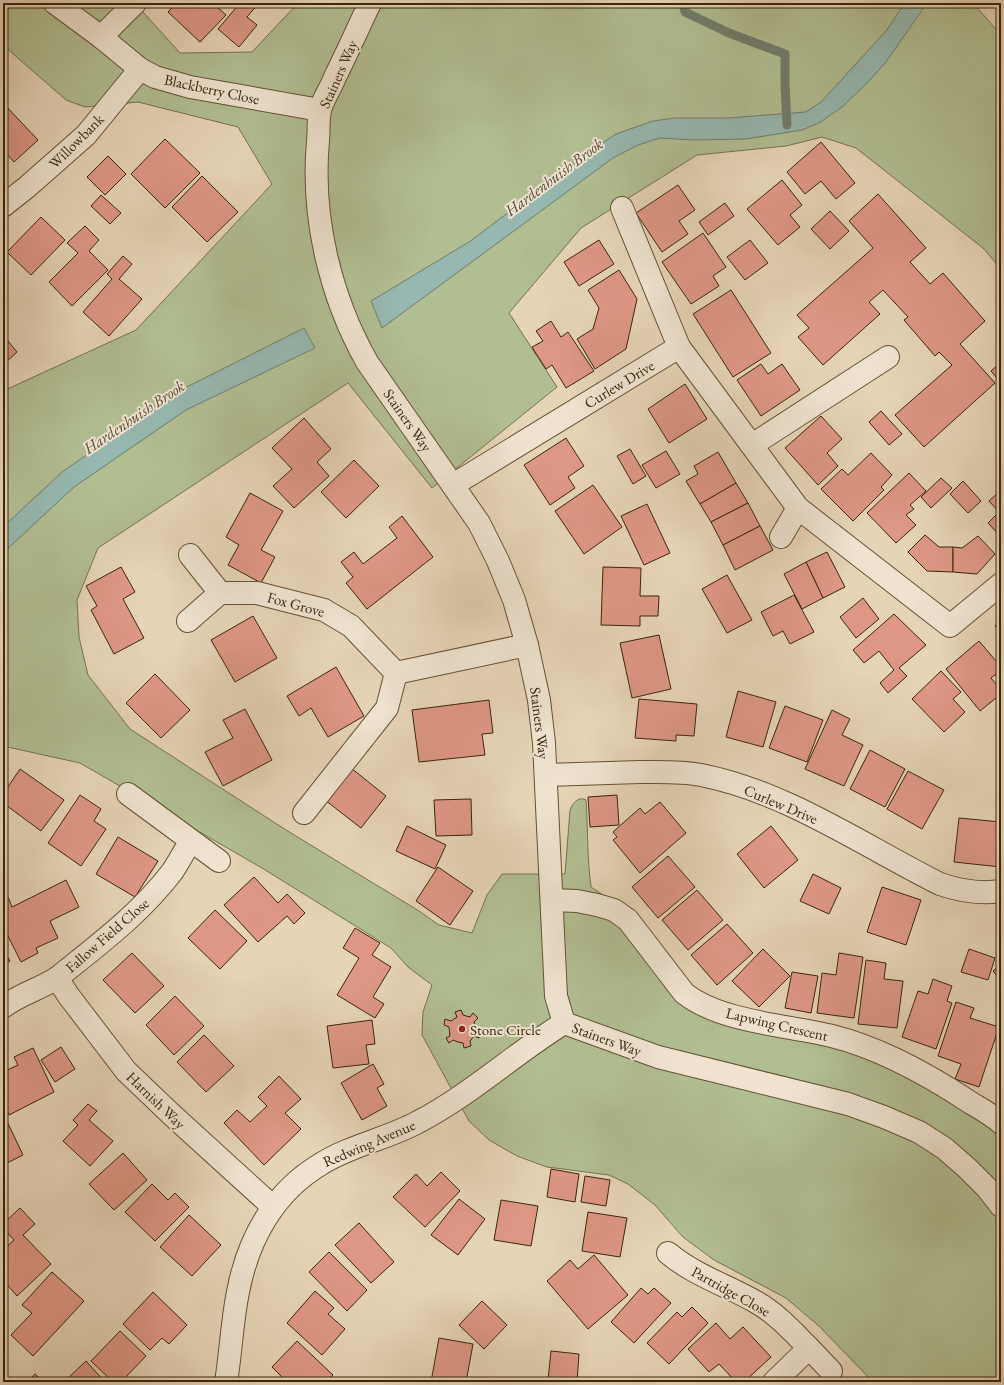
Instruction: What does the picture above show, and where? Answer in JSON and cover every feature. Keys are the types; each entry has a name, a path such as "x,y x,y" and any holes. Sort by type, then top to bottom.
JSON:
{"street":[{"name":"Blackberry Close","path":"55,3 101,37 140,69 156,77 190,87 320,110"},
{"path":"101,37 135,3"},
{"name":"Stainers Way","path":"370,3 320,110 317,167 319,215 331,276 355,340 367,362 479,523 498,561 514,600 527,644 539,700 546,775 556,996 564,1024 658,1057 848,1104 884,1117 919,1132 944,1148 987,1188 1001,1206"},
{"name":"Willowbank","path":"3,206 86,135 140,69"},
{"path":"622,208 679,347 798,508 950,626 1001,584"},
{"name":"Curlew Drive","path":"453,485 679,347"},
{"path":"752,445 888,357"},
{"path":"781,537 798,508"},
{"path":"188,621 220,593 190,555"},
{"name":"Fox Grove","path":"220,593 256,594 324,610 351,626 396,674"},
{"path":"304,814 387,708 396,674 527,644"},
{"name":"Curlew Drive","path":"546,775 669,772 699,775 718,779 780,801 834,827 940,884 975,892 987,893 1001,891"},
{"path":"128,794 219,861"},
{"name":"Fallow Field Close","path":"3,1007 18,997 48,984 107,938 149,899 172,871 190,841"},
{"name":"Lapwing Crescent","path":"552,900 577,901 614,910 628,920 684,993 692,999 740,1018 834,1037 899,1061 930,1077 1001,1123"},
{"name":"Harnish Way","path":"57,978 68,995 126,1070 172,1115 272,1206"},
{"name":"Redwing Avenue","path":"226,1382 237,1293 242,1272 257,1231 272,1206 286,1191 304,1175 321,1163 338,1154 418,1123 469,1090 546,1034 564,1024"},
{"name":"Partridge Close","path":"668,1253 691,1270 772,1312 788,1326 831,1371"},
{"path":"774,1382 808,1348"}],"green space":[{"path":"3,3 135,3 180,53 252,52 298,3 973,3 1001,35 1001,269 983,248 856,148 822,137 786,146 697,155 581,228 509,313 557,387 432,488 348,383 98,548 77,600 79,637 88,675 130,729 286,830 419,911 439,925 472,933 487,895 502,874 565,874 570,810 576,801 581,799 586,800 591,887 609,899 703,1000 810,1028 1001,1119 1001,1382 873,1382 819,1326 786,1298 714,1260 683,1237 655,1205 628,1184 609,1175 547,1167 517,1156 489,1140 469,1121 422,1035 423,1012 432,985 408,967 391,948 262,868 80,763 3,746 3,391 136,330 272,184 238,127 138,102 85,107 66,100 3,45"}],"water":[{"path":"905,3 927,3 886,62 869,81 842,107 819,123 802,130 746,139 693,140 660,138 638,145 613,158 382,328 371,301 469,242 590,151 616,134 653,121 675,118 728,118 806,112 821,102 886,31"},
{"path":"304,328 315,348 186,410 74,487 3,553 3,527 62,472 177,392"}],"building":[{"path":"176,3 213,3 226,15 200,42 168,12"},
{"path":"240,3 258,4 247,17 257,25 239,47 218,29"},
{"path":"3,103 38,140 14,162 3,150"},
{"path":"165,139 200,173 165,208 131,174"},
{"path":"821,142 855,183 836,199 821,181 805,194 787,172"},
{"path":"108,156 126,174 105,195 87,177"},
{"path":"202,176 238,212 207,242 172,207"},
{"path":"782,180 802,205 790,215 800,227 778,245 747,209"},
{"path":"678,185 695,210 679,221 688,234 662,252 636,213"},
{"path":"878,194 926,248 910,262 930,284 943,273 985,321 960,344 995,383 924,447 895,415 952,365 939,352 935,356 904,320 908,317 883,290 869,302 880,314 823,365 798,337 809,328 797,315 873,248 849,221"},
{"path":"101,195 121,213 110,224 91,206"},
{"path":"725,203 734,216 708,235 699,222"},
{"path":"830,211 849,231 830,249 811,229"},
{"path":"41,217 65,240 31,275 7,252"},
{"path":"85,226 99,240 89,251 108,270 72,306 49,282 78,253 67,243"},
{"path":"703,233 726,267 713,276 719,286 691,304 662,262"},
{"path":"599,240 614,264 579,286 564,262"},
{"path":"750,240 768,263 745,280 727,257"},
{"path":"123,256 132,264 119,279 142,299 109,336 83,312 112,279 107,274"},
{"path":"619,270 637,299 626,349 595,369 577,339 593,329 599,308 588,290"},
{"path":"731,290 771,353 733,377 693,314"},
{"path":"551,321 561,337 568,332 594,371 566,388 552,365 546,369 532,347 543,341 536,331"},
{"path":"3,335 17,352 3,365"},
{"path":"1001,362 1001,383 991,371"},
{"path":"761,364 768,374 782,364 800,390 761,416 737,380"},
{"path":"685,384 707,419 669,443 648,409"},
{"path":"881,411 902,434 889,445 869,422"},
{"path":"821,416 842,439 827,453 838,466 818,485 785,448"},
{"path":"304,418 331,449 317,462 329,476 294,508 273,486 292,469 272,448"},
{"path":"566,438 584,466 568,477 575,488 550,505 524,465"},
{"path":"630,449 646,476 633,484 617,456"},
{"path":"666,451 680,474 656,488 642,465"},
{"path":"718,452 736,483 700,504 686,481 698,474 694,466"},
{"path":"871,453 892,475 881,487 884,490 853,521 821,489 842,469 848,475"},
{"path":"354,460 379,486 346,518 321,492"},
{"path":"909,473 926,491 910,505 914,509 906,515 916,525 896,543 867,513"},
{"path":"941,478 952,488 931,508 921,497"},
{"path":"963,481 981,501 968,513 950,494"},
{"path":"736,483 748,503 711,522 700,504"},
{"path":"593,485 622,527 584,554 555,511"},
{"path":"1001,490 1001,537 988,523 999,512 989,501"},
{"path":"250,493 283,511 261,550 275,557 261,583 228,565 239,545 226,537"},
{"path":"748,503 760,526 723,545 711,522"},
{"path":"647,504 670,553 644,565 621,516"},
{"path":"402,516 433,557 367,609 346,583 353,577 341,562 354,552 363,564 397,538 389,527"},
{"path":"760,526 773,550 735,570 723,545"},
{"path":"925,535 939,547 953,547 953,572 927,571 908,552"},
{"path":"978,536 995,554 977,574 953,572 953,547 962,548"},
{"path":"827,552 845,587 823,598 806,562"},
{"path":"806,562 823,598 802,609 784,574"},
{"path":"121,567 135,592 123,599 144,638 114,654 91,610 97,606 86,586"},
{"path":"603,567 641,568 640,596 659,596 658,616 640,616 640,626 601,625"},
{"path":"727,575 752,620 727,633 702,589"},
{"path":"794,595 814,632 790,644 783,631 773,636 761,612"},
{"path":"863,598 879,619 856,638 840,617"},
{"path":"894,614 926,645 899,668 907,676 888,693 880,683 894,670 879,651 864,663 853,650"},
{"path":"253,616 277,658 235,682 211,640"},
{"path":"1001,620 1001,633 995,626"},
{"path":"659,635 671,689 632,698 620,643"},
{"path":"979,641 1001,667 1001,670 991,678 1001,690 1001,694 980,711 946,669"},
{"path":"336,667 364,716 328,737 311,708 299,716 287,696"},
{"path":"941,671 961,692 953,699 965,712 944,732 912,699"},
{"path":"155,674 190,710 161,738 126,703"},
{"path":"738,691 776,702 763,747 726,737"},
{"path":"639,699 697,704 694,736 676,735 676,741 635,738"},
{"path":"489,700 493,733 482,734 485,755 419,762 412,710"},
{"path":"785,706 823,720 807,762 769,748"},
{"path":"245,709 272,760 223,786 205,752 233,738 223,720"},
{"path":"832,710 850,719 842,735 863,745 844,786 805,769"},
{"path":"870,750 905,769 885,807 850,789"},
{"path":"351,768 386,796 361,828 325,800"},
{"path":"20,769 64,800 41,831 3,803 3,794"},
{"path":"908,771 944,790 922,829 887,809"},
{"path":"80,795 101,809 94,821 106,829 81,866 48,843"},
{"path":"617,795 619,825 590,827 588,797"},
{"path":"471,799 472,835 436,836 434,800"},
{"path":"660,802 686,833 640,873 613,840 617,837 613,832 640,808 645,814"},
{"path":"959,818 1001,822 1001,867 954,862"},
{"path":"407,826 446,845 435,869 396,851"},
{"path":"771,826 798,860 764,888 737,854"},
{"path":"118,837 158,861 135,897 96,874"},
{"path":"668,856 695,887 658,918 632,887"},
{"path":"438,867 473,891 450,925 416,901"},
{"path":"813,874 841,888 829,914 800,901"},
{"path":"254,877 278,903 287,894 305,913 294,924 287,916 258,942 224,905"},
{"path":"66,880 79,907 50,921 58,938 36,948 38,953 21,962 3,926 3,900 8,897 12,907"},
{"path":"882,887 921,900 906,945 867,932"},
{"path":"697,890 723,920 688,950 662,920"},
{"path":"215,910 247,941 220,969 188,938"},
{"path":"727,924 753,953 717,985 691,955"},
{"path":"355,928 380,943 372,955 391,967 373,997 384,1004 375,1018 337,995 359,958 343,948"},
{"path":"3,949 10,961 3,965"},
{"path":"763,949 790,976 759,1007 732,981"},
{"path":"969,949 995,958 988,980 961,972"},
{"path":"132,953 164,986 135,1013 103,980"},
{"path":"839,953 863,957 854,1018 817,1013 822,973 836,975"},
{"path":"866,960 886,963 884,979 903,981 897,1028 858,1024"},
{"path":"1001,964 1001,981 993,971"},
{"path":"792,972 818,976 811,1013 785,1008"},
{"path":"933,979 952,986 947,1001 952,1003 936,1049 902,1037 918,991 928,994"},
{"path":"175,996 204,1026 174,1055 146,1025"},
{"path":"956,1002 974,1008 970,1018 999,1027 979,1087 955,1079 961,1064 938,1056"},
{"name":"Stone Circle","path":"461,1010 463,1015 470,1017 473,1013 478,1018 474,1022 476,1030 481,1032 479,1038 474,1036 470,1041 471,1046 464,1048 463,1043 453,1040 449,1043 446,1038 450,1036 449,1027 444,1025 445,1019 451,1021 457,1017 455,1012"},
{"path":"372,1020 375,1044 366,1045 369,1064 333,1068 327,1026"},
{"path":"204,1035 234,1066 206,1092 177,1062"},
{"path":"61,1047 75,1069 55,1082 41,1060"},
{"path":"33,1048 54,1092 9,1115 3,1102 3,1072 18,1065 14,1057"},
{"path":"373,1064 384,1084 377,1088 387,1106 362,1120 341,1083"},
{"path":"279,1076 301,1099 285,1113 301,1129 264,1165 224,1123 237,1110 250,1122 267,1106 258,1097"},
{"path":"88,1104 97,1111 89,1120 113,1141 90,1166 63,1141 78,1125 73,1120"},
{"path":"3,1113 23,1155 3,1165"},
{"path":"123,1153 147,1180 114,1210 89,1184"},
{"path":"551,1169 579,1174 575,1202 547,1197"},
{"path":"441,1172 460,1191 425,1227 393,1197 416,1174 427,1186"},
{"path":"585,1176 610,1180 606,1206 581,1202"},
{"path":"152,1184 168,1200 175,1193 189,1207 155,1241 125,1212"},
{"path":"459,1199 485,1219 458,1255 431,1235"},
{"path":"501,1200 538,1206 531,1246 494,1240"},
{"path":"20,1208 35,1224 23,1235 51,1264 17,1296 3,1280 3,1250 14,1240 3,1228 3,1224"},
{"path":"588,1212 627,1218 620,1257 582,1251"},
{"path":"189,1215 221,1245 192,1276 160,1247"},
{"path":"359,1223 394,1262 371,1283 335,1245"},
{"path":"329,1252 367,1290 347,1311 309,1272"},
{"path":"594,1255 628,1295 588,1329 547,1281 570,1260 578,1269"},
{"path":"52,1272 84,1301 33,1356 11,1335 32,1313 22,1305"},
{"path":"641,1288 648,1294 654,1288 671,1303 634,1343 611,1322"},
{"path":"315,1291 334,1308 328,1314 345,1329 322,1355 287,1323"},
{"path":"153,1292 187,1325 169,1344 162,1338 150,1350 123,1324"},
{"path":"482,1301 507,1325 484,1349 459,1325"},
{"path":"692,1307 708,1323 669,1364 647,1343 677,1312 682,1317"},
{"path":"716,1323 730,1339 743,1327 771,1357 744,1382 736,1382 719,1364 709,1372 688,1349"},
{"path":"120,1331 146,1356 121,1382 113,1382 91,1361"},
{"path":"439,1338 473,1344 466,1382 431,1382"},
{"path":"297,1341 333,1375 326,1382 287,1382 272,1367"},
{"path":"551,1351 579,1354 577,1382 548,1380"},
{"path":"86,1361 105,1382 64,1382"},
{"path":"35,1374 44,1382 27,1382"}],"waterway":[{"name":"Hardenhuish Brook","path":"683,3 685,12 729,33 785,54 787,125"}],"place":[{"name":"Stone Circle","path":"462,1029"}]}
